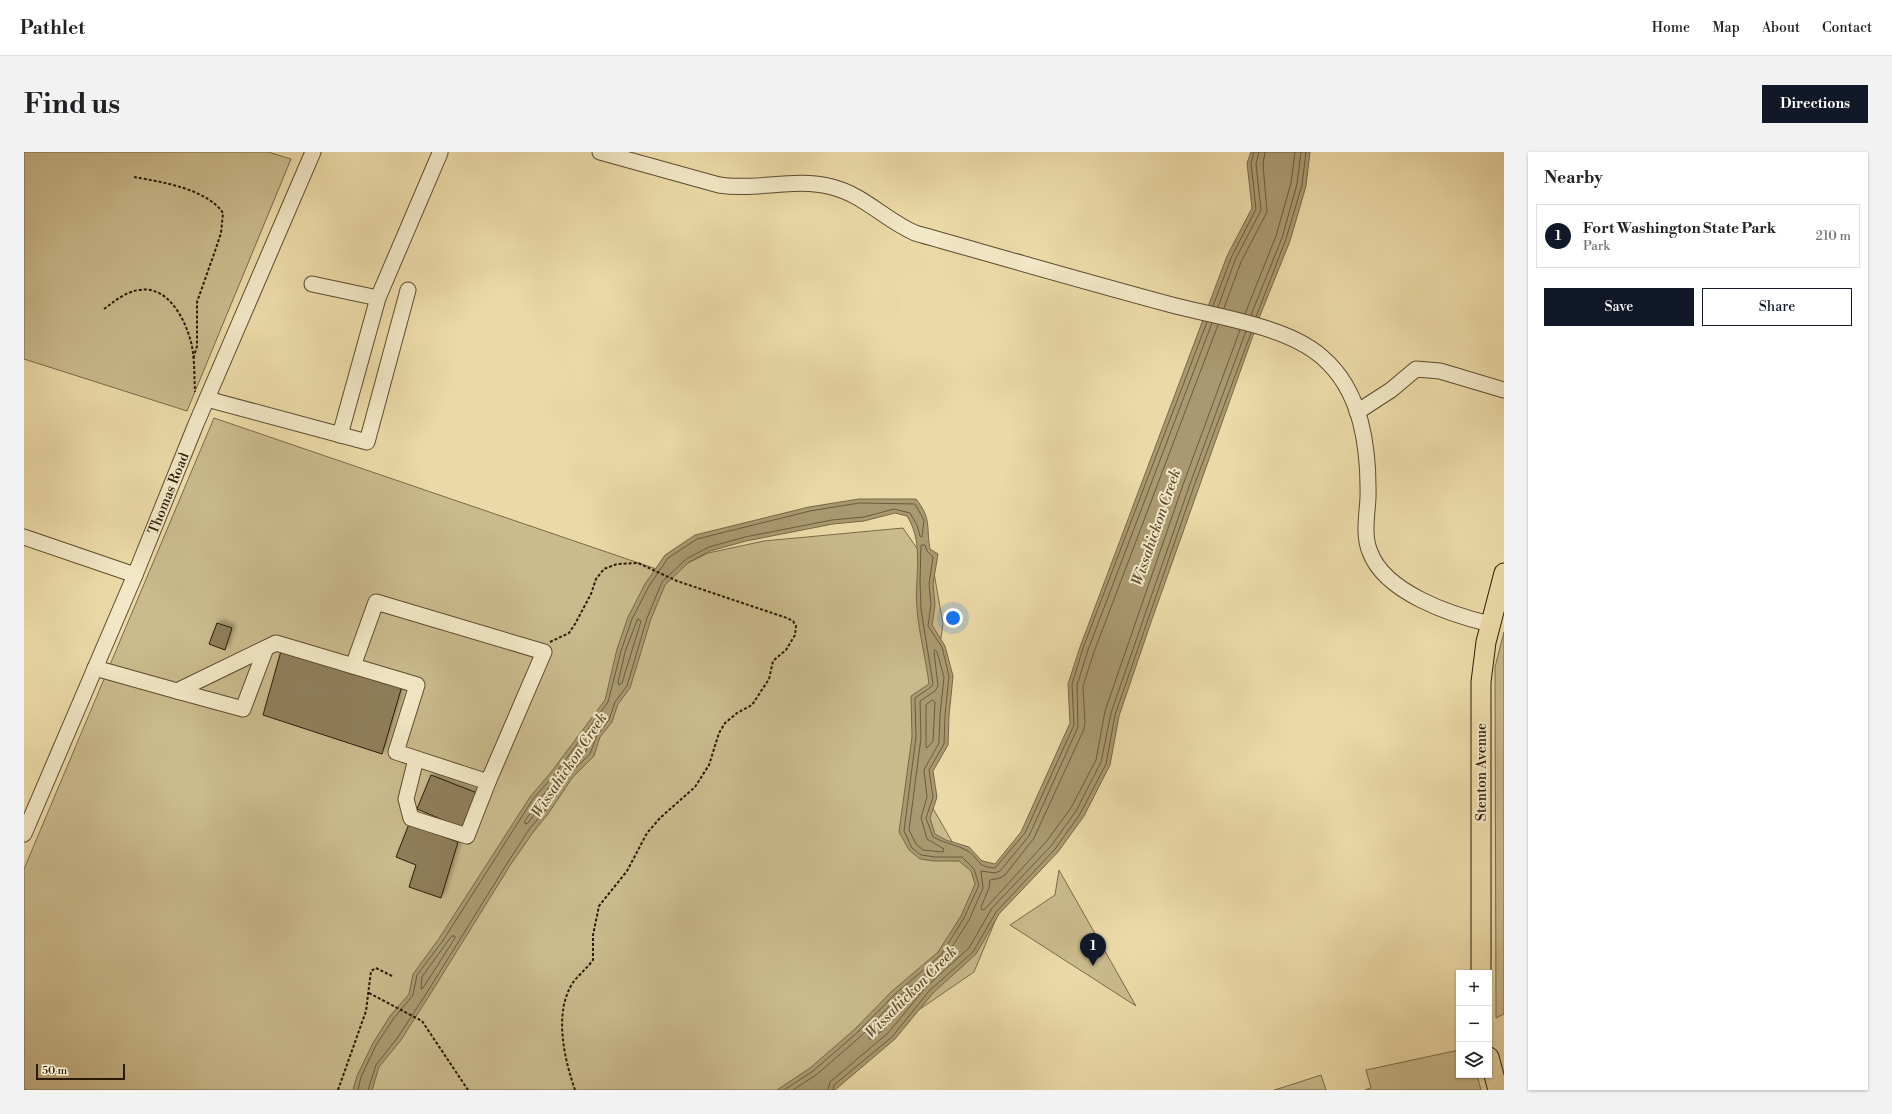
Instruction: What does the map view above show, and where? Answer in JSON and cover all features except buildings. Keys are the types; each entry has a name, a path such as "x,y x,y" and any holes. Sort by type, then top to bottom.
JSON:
{"main road":[{"name":"Stenton Avenue","path":"1481,970 1481,682 1486,642 1504,573"},
{"path":"1492,1068 1498,1090"}],"street":[{"name":"Thomas Road","path":"24,834 30,805 95,668 207,399 313,152"},
{"path":"340,435 378,298 441,152"},
{"path":"600,152 719,185 734,187 797,184 831,186 854,194 881,212 892,222 914,234 1174,306 1274,331 1304,342 1331,365 1348,388 1357,412 1368,456 1367,543 1376,564 1383,574 1437,609 1490,624"},
{"path":"312,284 378,298"},
{"path":"207,399 367,442 408,290"},
{"path":"1357,412 1391,390 1416,369 1440,371 1504,390"},
{"path":"24,537 135,575"},
{"path":"353,666 376,602 544,652 488,782 467,836 411,818 406,799 416,759"},
{"path":"177,690 276,643 417,684 396,752 488,782"},
{"path":"95,668 177,690 243,710 266,648"}],"path":[{"path":"134,177 169,184 214,201 223,213 219,239 197,302 197,346 193,360"},
{"path":"104,309 121,296 139,290 149,290 161,294 177,309 191,342 195,394 207,399"},
{"path":"544,652 549,643 569,633 576,624 591,594 596,580 604,569 617,564 638,563 677,581 787,618 794,621 796,626 795,635 786,650 773,661 769,679 752,705 737,713 725,723 719,733 709,765 695,787 660,818 647,832 627,871 599,906 593,935 593,960 574,982 566,999 562,1022 565,1058 575,1090"},
{"path":"338,1090 364,1021 371,971 376,968 392,976"},
{"path":"369,993 422,1021 468,1090"}],"shaded area":[{"path":"24,152 268,152 291,159 187,411 24,359"},
{"path":"214,418 668,573 708,553 764,541 903,528 934,573 943,624 935,678 927,798 958,852 1015,873 974,972 802,1090 24,1090 24,869"},
{"path":"1504,632 1504,1014 1496,1018 1495,667"},
{"path":"1059,870 1136,1006 1010,925 1055,895"},
{"path":"1456,1051 1456,1078 1478,1078 1481,1090 1365,1090 1371,1088 1366,1070"},
{"path":"1321,1075 1326,1090 1274,1090 1281,1088"}],"water":[{"name":"Wissahickon Creek","path":"1251,152 1310,152 1306,186 1290,241 1261,313 1119,716 1110,765 1084,816 1058,852 999,914 976,954 933,993 895,1039 835,1090 777,1090 810,1068 855,1029 891,992 938,952 961,916 975,884 971,871 959,861 934,861 920,859 909,850 899,832 912,737 911,696 929,684 917,609 916,597 918,561 916,538 907,516 895,513 864,521 833,524 746,541 710,551 689,562 665,585 651,619 630,688 618,704 612,722 600,737 594,756 572,778 548,814 511,864 401,1040 379,1067 372,1090 353,1090 357,1076 373,1043 390,1016 409,994 413,974 438,940 530,797 552,771 605,700 617,649 628,617 645,584 665,555 695,535 809,507 859,499 916,499 924,512 928,523 930,549 938,554 933,584 935,605 932,625 945,646 953,676 948,745 933,771 937,797 930,818 935,834 946,840 969,847 982,861 995,864 1021,832 1070,723 1068,684 1080,647 1227,256 1252,208 1247,163"}],"place":[{"name":"Fort Washington State Park","path":"1093,966"}]}
